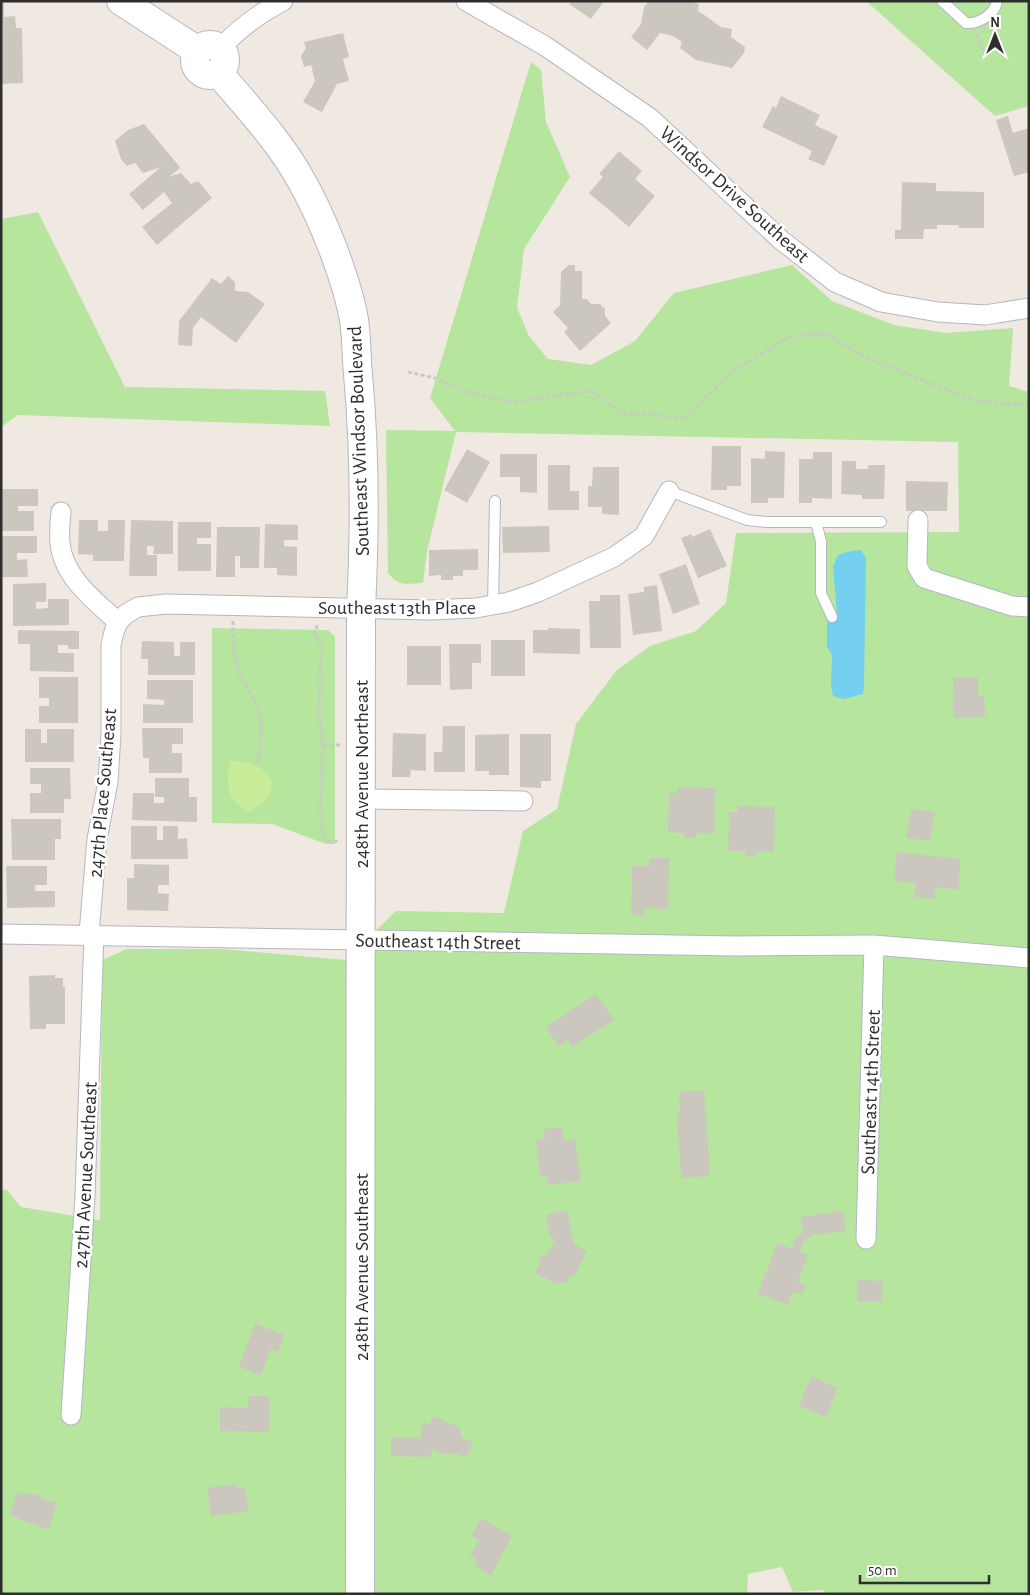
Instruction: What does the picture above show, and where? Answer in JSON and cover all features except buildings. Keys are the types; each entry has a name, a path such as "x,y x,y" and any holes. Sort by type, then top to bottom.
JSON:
{"street":[{"name":"Southeast Windsor Boulevard","path":"122,1 212,58 276,141 301,179 321,219 353,314 361,409 364,560 361,608"},
{"path":"212,58 231,36 283,1"},
{"name":"Windsor Drive Southeast","path":"466,1 544,46 650,118 781,240 835,282 881,302 938,312 985,315 1029,308"},
{"name":"Southeast 13th Place","path":"118,622 126,614 138,607 166,604 430,610 476,608 509,602 538,592 614,557 644,536 669,491"},
{"path":"61,512 60,542 64,561 77,582 118,622"},
{"path":"918,520 917,566 924,578 1012,606 1029,607"},
{"name":"248th Avenue Northeast","path":"361,608 361,941"},
{"name":"247th Place Southeast","path":"92,934 97,839 108,782 111,734 111,645 118,622"},
{"path":"361,799 523,801"},
{"name":"Southeast 14th Street","path":"1,934 92,934 361,941 874,946 1029,958"},
{"name":"247th Avenue Southeast","path":"71,1415 85,1196 92,934"},
{"name":"248th Avenue Southeast","path":"360,1594 361,941"},
{"name":"Southeast 14th Street","path":"866,1239 874,946"}],"lane":[{"path":"942,1 966,23 974,24 990,14 997,5 997,1"},
{"path":"669,491 747,520 767,522 881,522"},
{"path":"493,605 495,502"},
{"path":"816,522 821,541 821,593 832,616"}],"path":[{"path":"974,24 985,57"},
{"path":"408,372 435,378 466,392 512,402 591,391 622,414 651,414 684,419 733,371 789,337 824,333 865,357 975,401 1029,405"},
{"path":"232,605 234,649 237,666 254,701 260,719 262,737 257,765"},
{"path":"317,607 315,636 321,645 319,711 323,745 320,814 322,828 325,841 362,841"}],"green space":[{"path":"866,1 1029,1 1029,106 995,116"},
{"path":"531,62 541,70 546,122 570,177 524,249 517,308 529,336 548,359 591,365 635,341 674,293 792,265 832,301 894,325 946,333 1013,328 1009,386 1029,392 1029,1594 829,1594 822,1590 793,1592 782,1567 748,1574 747,1594 1,1594 1,1189 7,1190 21,1207 100,1220 102,960 127,949 222,949 345,960 396,911 504,913 523,831 557,809 576,724 617,670 650,646 696,631 726,603 736,533 959,532 958,442 456,432 427,551 423,583 399,583 388,573 386,430 455,431 430,398"},
{"path":"38,212 125,387 325,391 330,426 18,415 1,427 1,219"},
{"path":"212,628 328,630 335,637 335,844 326,844 272,824 212,823"},
{"path":"230,761 255,765 265,772 272,783 270,792 265,800 249,812 236,802 229,791"}],"water":[{"path":"861,550 866,558 864,686 863,694 844,699 833,696 831,686 832,655 827,647 827,619 837,614 833,567 838,555"}]}
